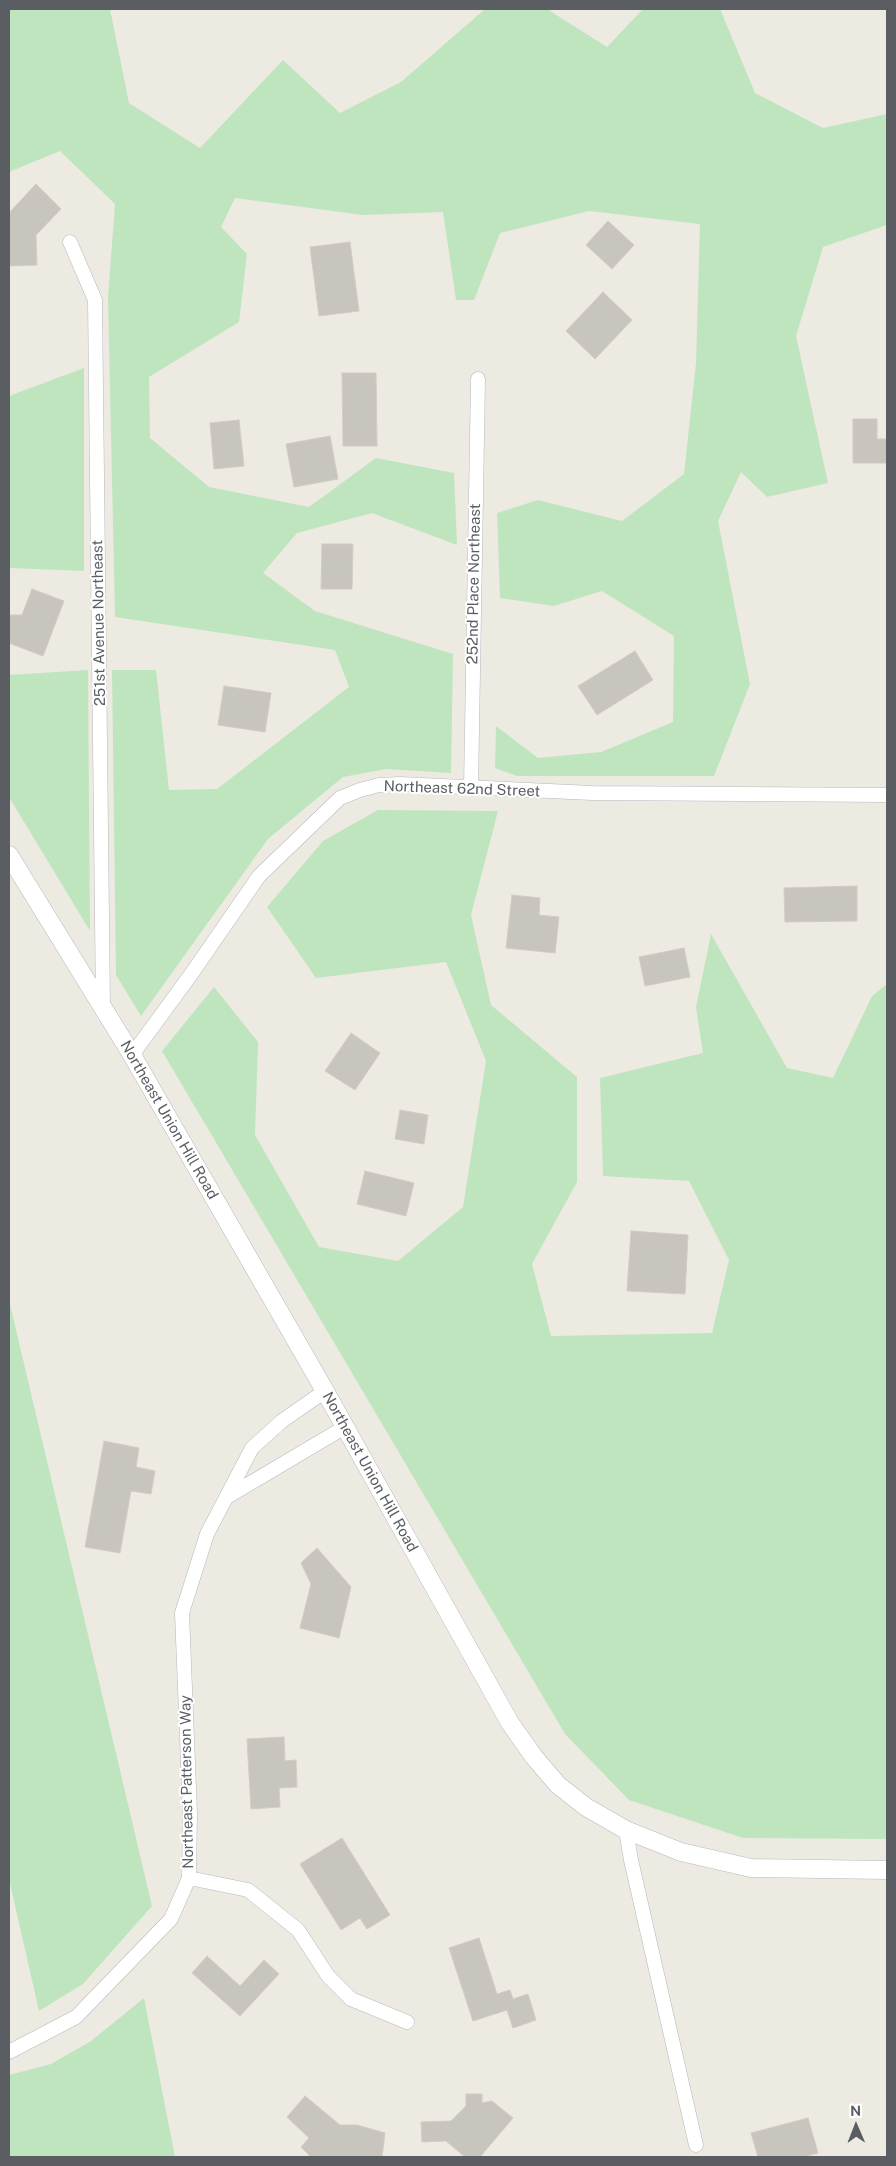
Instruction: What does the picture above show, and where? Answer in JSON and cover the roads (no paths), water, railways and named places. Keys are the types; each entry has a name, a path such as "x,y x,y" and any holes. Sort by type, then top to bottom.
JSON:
{"street":[{"name":"251st Avenue Northeast","path":"70,242 94,300 103,1008"},
{"name":"252nd Place Northeast","path":"471,788 478,380"},
{"name":"Northeast 62nd Street","path":"132,1055 259,876 340,798 379,785 418,784 592,793 887,795"},
{"name":"Northeast Union Hill Road","path":"9,855 132,1055 325,1391 510,1724 534,1757 558,1785 586,1807 626,1830 681,1852 751,1868 887,1870"},
{"name":"Northeast Patterson Way","path":"9,2052 76,2017 171,1919 189,1878 190,1814 182,1613 207,1534 252,1448 282,1421 325,1391"},
{"path":"226,1498 344,1427"},
{"path":"626,1830 631,1860 696,2145"},
{"path":"189,1878 248,1890 298,1930 328,1976 351,1999 407,2022"}]}
